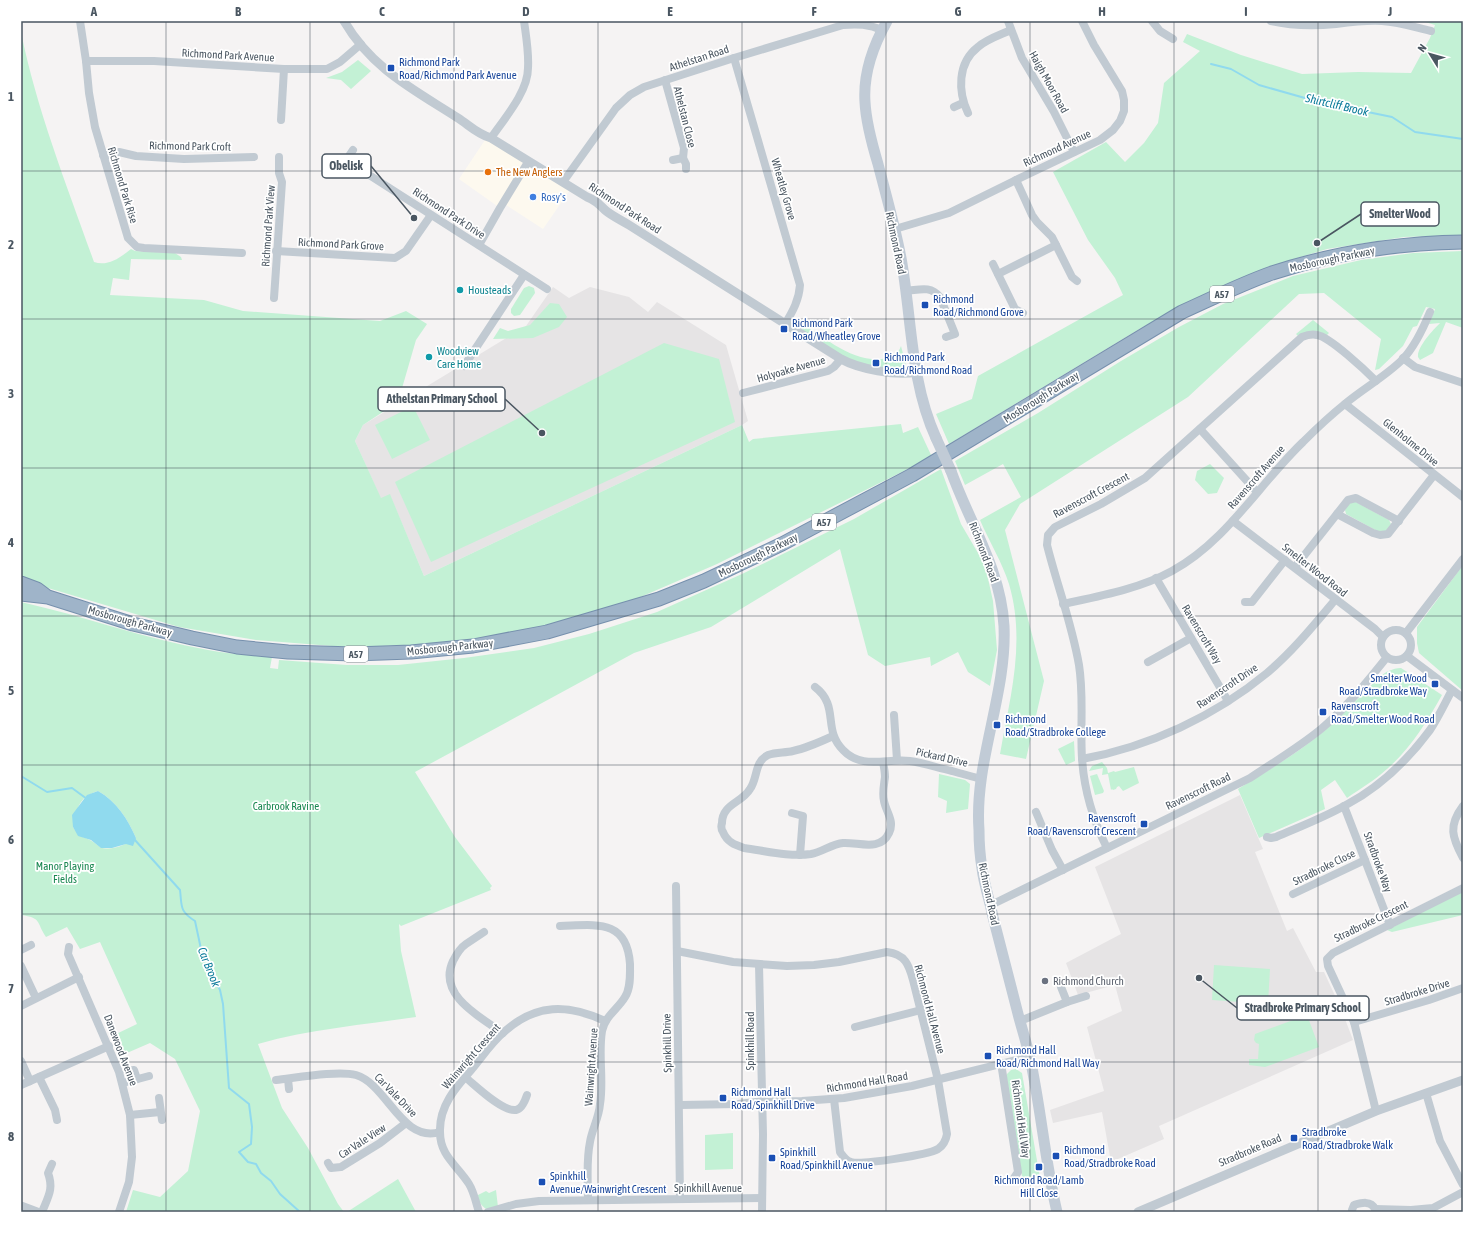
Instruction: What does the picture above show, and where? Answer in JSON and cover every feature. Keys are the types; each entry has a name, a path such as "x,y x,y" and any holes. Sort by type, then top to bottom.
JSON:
{"highway":[{"name":"Mosborough Parkway","path":"21,594 48,597 133,624 192,638 237,646 288,652 354,654 411,652 473,646 547,632 659,599 704,581 782,544 912,475 1182,312 1227,291 1277,272 1313,261 1350,253 1401,246 1463,242"},
{"name":"Mosborough Parkway","path":"21,583 37,589 48,597"}],"main road":[{"name":"Richmond Road","path":"884,26 870,58 866,80 865,101 872,144 895,229 901,259 916,372 926,414 988,558 996,581 1004,624 1004,643 998,690 981,779 978,827 982,869 1029,1057 1041,1116 1049,1177 1056,1212"}],"street":[{"name":"Richmond Park Rise","path":"80,21 92,114 102,155 128,238 137,247 144,248 242,253"},
{"name":"Richmond Park Road","path":"344,21 376,61 392,76 409,88 460,119 478,133 491,138 600,205 629,225 841,359 856,366 868,369 907,374 916,372"},
{"path":"491,138 513,106 527,78 528,63 524,21"},
{"name":"Haigh Moor Road","path":"1008,21 1022,58 1054,112 1074,152"},
{"name":"Richmond Avenue","path":"895,229 949,213 1100,140 1112,130 1120,121 1124,110 1122,91 1094,46 1082,21"},
{"path":"1152,21 1160,31 1173,39"},
{"path":"1271,21 1287,25 1382,21 1431,31"},
{"name":"Athelstan Road","path":"563,182 616,108 622,101 637,90 734,58 843,25 855,24 884,26"},
{"path":"968,113 963,103 961,85 962,75 968,57 982,44 1011,30"},
{"name":"Richmond Park Avenue","path":"86,61 154,61 284,69 327,70 340,62 361,44"},
{"name":"Wheatley Grove","path":"734,58 800,285 800,294 796,304 784,324"},
{"path":"281,120 284,69"},
{"name":"Athelstan Close","path":"665,80 684,148 683,158 686,164 686,169"},
{"path":"954,108 963,103"},
{"name":"Richmond Park Drive","path":"353,150 349,156 349,160 352,164 547,289"},
{"name":"Richmond Park Croft","path":"102,155 109,155 119,152 136,156 184,159 254,157"},
{"name":"Richmond Park View","path":"274,298 276,251 282,182 279,173 279,157"},
{"path":"673,160 683,158"},
{"path":"479,245 528,162"},
{"path":"1016,180 1032,215 1048,231 1072,277 1077,281"},
{"name":"Richmond Park Grove","path":"276,251 395,258 406,251 431,215"},
{"path":"998,274 1056,246"},
{"path":"993,264 1015,309 1023,313"},
{"path":"464,366 524,274"},
{"path":"906,291 932,290 936,292 940,297 955,334 946,337"},
{"name":"Ravenscroft Avenue","path":"1063,604 1127,589 1173,571 1197,555 1233,521 1301,443 1345,404 1376,381 1403,358 1418,338 1430,312"},
{"name":"Ravenscroft Crescent","path":"1107,848 1091,809 1084,781 1082,759 1082,697 1079,665 1047,545 1050,531 1101,504 1145,478 1307,335 1319,335 1326,339 1362,367 1376,381"},
{"path":"1403,358 1415,366 1463,383"},
{"name":"Holyoake Avenue","path":"743,393 828,371 841,359"},
{"name":"Glenholme Drive","path":"1345,404 1463,497"},
{"path":"1200,429 1257,492"},
{"path":"1337,514 1380,535 1388,534 1434,475"},
{"path":"1295,567 1348,500 1356,498 1399,521"},
{"name":"Smelter Wood Road","path":"1233,521 1295,567 1335,600 1375,629 1383,637"},
{"path":"1406,633 1463,559"},
{"path":"1245,602 1252,602 1285,560"},
{"name":"Ravenscroft Way","path":"1156,578 1228,701"},
{"name":"Ravenscroft Drive","path":"1082,759 1114,751 1167,733 1215,710 1267,672 1288,654 1335,600"},
{"path":"1393,630 1406,633 1411,644 1411,649 1407,656 1396,660 1387,657 1381,647 1383,637 1393,630"},
{"path":"1148,662 1191,638"},
{"path":"1407,656 1463,698"},
{"name":"Ravenscroft Road","path":"991,905 1250,778 1283,757 1321,729 1356,695 1387,657"},
{"name":"Pickard Drive","path":"815,687 826,699 830,708 833,736 843,751 855,759 864,762 897,760 920,763 967,774 981,779"},
{"path":"1267,837 1276,837 1344,806 1373,788 1396,770 1413,752 1431,728 1452,690"},
{"path":"894,715 897,760"},
{"path":"833,736 802,748 768,755 760,762 757,768 754,783 748,792 730,805 723,815 721,828 725,836 732,844 744,848 800,855 819,852 842,843 872,846 886,838 891,828 891,822 883,794 885,777 883,762"},
{"name":"Stradbroke Way","path":"1344,806 1390,925"},
{"path":"1463,806 1455,819 1453,836 1463,858"},
{"path":"1036,812 1052,850 1063,870"},
{"path":"792,813 803,816 800,855"},
{"name":"Stradbroke Close","path":"1293,894 1366,860"},
{"name":"Spinkhill Drive","path":"676,886 680,1105 680,1199"},
{"name":"Stradbroke Crescent","path":"1376,1111 1354,1022 1328,966 1327,959 1333,953 1371,933 1463,888"},
{"name":"Wainwright Avenue","path":"560,926 594,925 607,927 617,932 625,941 628,950 630,982 626,996 605,1022 601,1040 600,1105 590,1142 588,1158 588,1200"},
{"path":"484,932 466,944 455,957 451,965 449,976 455,994 466,1007 503,1033"},
{"path":"21,950 31,945"},
{"name":"Danewood Avenue","path":"70,947 68,954 109,1046 123,1083 130,1115 132,1157 130,1176 119,1212"},
{"name":"Richmond Hall Avenue","path":"677,950 733,962 760,965 814,965 839,962 880,952 894,953 906,961 910,968 938,1080 947,1134 946,1140 932,1152 894,1159 857,1163 848,1161 843,1157 838,1146 834,1099"},
{"name":"Spinkhill Road","path":"760,965 762,1212"},
{"path":"21,966 36,998"},
{"path":"21,1006 79,977"},
{"path":"1062,988 1067,1002"},
{"name":"Stradbroke Drive","path":"1354,1022 1429,1000 1463,988"},
{"path":"1020,1021 1086,996"},
{"name":"Wainwright Crescent","path":"479,1212 470,1185 449,1160 444,1150 440,1132 443,1111 447,1101 465,1077 503,1033 517,1022 531,1014 555,1009 571,1009 605,1022"},
{"path":"854,1027 921,1010"},
{"path":"21,1085 109,1046"},
{"name":"Richmond Hall Road","path":"680,1105 738,1104 834,1099 882,1092 938,1080 1029,1057"},
{"path":"21,1061 30,1081"},
{"name":"Richmond Hall Way","path":"1001,1063 1018,1172 1014,1178"},
{"path":"127,1072 134,1070 137,1079"},
{"name":"Car Vale Drive","path":"276,1080 347,1073 360,1076 374,1085 406,1123 415,1129 429,1134 440,1132"},
{"path":"123,1083 149,1076"},
{"path":"38,1077 55,1110 57,1120"},
{"path":"465,1077 500,1105 509,1109 516,1110 520,1108 527,1095"},
{"path":"288,1079 289,1089"},
{"name":"Stradbroke Road","path":"1138,1212 1376,1111 1463,1080"},
{"path":"1426,1093 1440,1141 1463,1185"},
{"path":"130,1115 161,1116 159,1098"},
{"name":"Car Vale View","path":"328,1163 331,1168 341,1167 380,1144 406,1123"},
{"path":"42,1212 52,1183 48,1172 52,1164"},
{"path":"1352,1212 1354,1206 1361,1203 1370,1203 1373,1205 1374,1210 1411,1210 1433,1208 1463,1192"},
{"name":"Spinkhill Avenue","path":"488,1212 516,1204 539,1201 762,1198"},
{"path":"21,1206 37,1212"}],"shaded area":[{"path":"487,137 572,187 543,229 503,203 500,208 459,179"},
{"path":"553,287 569,298 590,287 629,297 648,312 657,302 726,345 748,421 424,576 390,495 381,499 355,441 363,425 526,326"},
{"path":"1240,795 1263,849 1255,852 1287,931 1293,928 1316,972 1324,972 1342,1011 1353,1040 1159,1126 1164,1139 1111,1162 1102,1112 1053,1123 1050,1110 1104,1091 1087,1027 1122,1011 1115,985 1078,995 1066,963 1121,934 1095,867"}],"green space":[{"path":"1422,21 1463,21 1463,235 1404,237 1327,249 1268,267 1195,299 1141,328 949,444 936,414 972,399 978,376 1123,295 1115,278 1088,240 1053,172 1106,142 1125,162 1144,143 1158,123 1164,83 1200,51 1183,42 1187,34 1241,55 1302,74 1358,72 1411,73 1430,38 1435,25"},
{"path":"21,32 35,91 63,177 94,262 109,262 119,258 131,249 135,251 175,253 181,257 182,260 131,259 129,280 113,278 110,295 204,300 243,311 380,321 406,311 427,324 416,340 398,402 363,425 355,441 381,498 390,494 424,576 742,425 749,442 753,439 901,424 903,433 918,427 932,457 717,564 629,602 553,624 476,640 413,645 345,647 256,640 179,627 21,580"},
{"path":"358,60 371,71 351,89 341,80 326,78 342,72"},
{"path":"1463,251 1463,328 1446,322 1433,353 1420,360 1418,357 1420,348 1440,323 1429,324 1435,309 1426,307 1417,326 1413,327 1403,346 1379,369 1375,370 1381,339 1324,293 1299,294 1188,397 1020,504 1005,530 1044,681 1026,759 1000,754 1015,669 1016,627 1014,606 1009,584 980,520 1021,497 1003,464 965,485 955,461 1038,413 1179,327 1223,304 1293,276 1361,260 1413,253"},
{"path":"529,286 534,288 535,293 520,315 514,316 511,313 511,309 524,288"},
{"path":"550,303 559,304 567,317 559,327 533,338 493,339 500,328 508,331 530,325"},
{"path":"797,319 837,346 848,352 870,359 882,359 893,356 901,346 906,365 903,369 886,369 867,367 857,364 834,352 796,325"},
{"path":"1313,320 1329,333 1326,336 1298,336 1296,334"},
{"path":"664,343 719,359 735,422 431,562 395,482"},
{"path":"413,406 430,440 392,459 375,425"},
{"path":"1210,464 1224,478 1217,493 1208,494 1195,480 1197,471"},
{"name":"Carbrook Ravine","path":"941,469 961,524 985,565 993,601 997,650 990,686 968,672 958,652 931,666 930,657 885,666 868,655 840,549 711,627 634,653 415,772 455,837 492,886 490,888 491,890 401,926 399,924 401,951 416,1017 317,1031 258,1044 282,1108 308,1148 338,1204 344,1212 126,1212 133,1190 160,1197 188,1171 200,1111 175,1059 150,1043 120,1056 112,1036 137,1024 100,942 80,949 67,927 46,937 36,919 21,915 21,602 161,640 208,650 272,657 270,668 278,669 279,660 347,665 398,665 464,658 534,648 589,634 657,612 742,574 854,519","holes":["98,791 105,795 121,811 136,838 124,845 109,849 100,847 82,837 73,827 82,800"]},
{"path":"1354,501 1389,520 1391,524 1386,531 1379,532 1346,514 1345,510 1349,503"},
{"path":"1463,565 1463,691 1419,653 1417,643 1417,627"},
{"path":"1401,668 1442,695 1411,744 1382,773 1347,798 1335,780 1321,790 1325,809 1259,838 1238,789 1304,747 1334,722 1380,676 1389,671"},
{"path":"1074,741 1075,761 1066,765 1058,749"},
{"path":"1102,762 1107,768 1108,773 1134,767 1139,783 1123,791 1119,786 1116,789 1111,790 1108,774 1102,775 1103,768 1089,771 1092,766"},
{"path":"939,774 965,780 970,784 968,809 946,813 947,801 938,797"},
{"path":"1097,774 1104,791 1103,793 1095,795 1090,776"},
{"path":"1463,891 1463,915 1392,932 1387,930"},
{"path":"1214,965 1270,969 1268,1004 1212,1000"},
{"path":"1307,1015 1319,1047 1265,1067 1249,1065 1249,1059 1258,1059 1259,1044 1254,1040 1255,1034"},
{"path":"1016,1069 1022,1073 1040,1178 1023,1183 1007,1079 1007,1074 1011,1070"},
{"path":"733,1133 733,1169 705,1170 705,1135"},
{"path":"398,1179 416,1212 347,1212"},
{"path":"496,1190 498,1207 486,1209 480,1203 478,1195 486,1191 489,1193"}],"water":[{"path":"98,791 111,800 125,817 136,838 133,846 126,844 112,848 101,848 91,840 78,836 73,827 72,815 87,795"}],"waterway":[{"name":"Shirtcliff Brook","path":"1211,64 1231,69 1259,85 1319,102 1392,117 1415,132 1463,139"},
{"name":"Car Brook","path":"21,776 47,792 72,788 87,799"},
{"name":"Car Brook","path":"134,839 180,890 182,908 186,914 195,921 201,949 205,951 212,975 220,990 223,1004 229,1088 249,1104 252,1127 251,1144 239,1152 248,1162 256,1164 261,1173 271,1181 280,1194 300,1212"}],"place":[{"name":"Richmond Park Road/Richmond Park Avenue","path":"391,68"},
{"name":"The New Anglers","path":"488,172"},
{"name":"Rosy's","path":"533,197"},
{"name":"Obelisk","path":"414,218"},
{"name":"Smelter Wood","path":"1317,243"},
{"name":"Housteads","path":"460,290"},
{"name":"Richmond Road/Richmond Grove","path":"925,305"},
{"name":"Richmond Park Road/Wheatley Grove","path":"784,329"},
{"name":"Woodview Care Home","path":"429,357"},
{"name":"Richmond Park Road/Richmond Road","path":"876,363"},
{"name":"Athelstan Primary School","path":"542,433"},
{"name":"Smelter Wood Road/Stradbroke Way","path":"1435,684"},
{"name":"Ravenscroft Road/Smelter Wood Road","path":"1323,712"},
{"name":"Richmond Road/Stradbroke College","path":"997,725"},
{"name":"Ravenscroft Road/Ravenscroft Crescent","path":"1144,824"},
{"name":"Stradbroke Primary School","path":"1199,978"},
{"name":"Richmond Church","path":"1045,981"},
{"name":"Richmond Hall Road/Richmond Hall Way","path":"988,1056"},
{"name":"Richmond Hall Road/Spinkhill Drive","path":"723,1098"},
{"name":"Stradbroke Road/Stradbroke Walk","path":"1294,1138"},
{"name":"Richmond Road/Stradbroke Road","path":"1056,1156"},
{"name":"Spinkhill Road/Spinkhill Avenue","path":"772,1158"},
{"name":"Richmond Road/Lamb Hill Close","path":"1039,1167"},
{"name":"Spinkhill Avenue/Wainwright Crescent","path":"542,1182"}],"park label":[{"name":"Manor Playing Fields","path":"65,872"}]}
